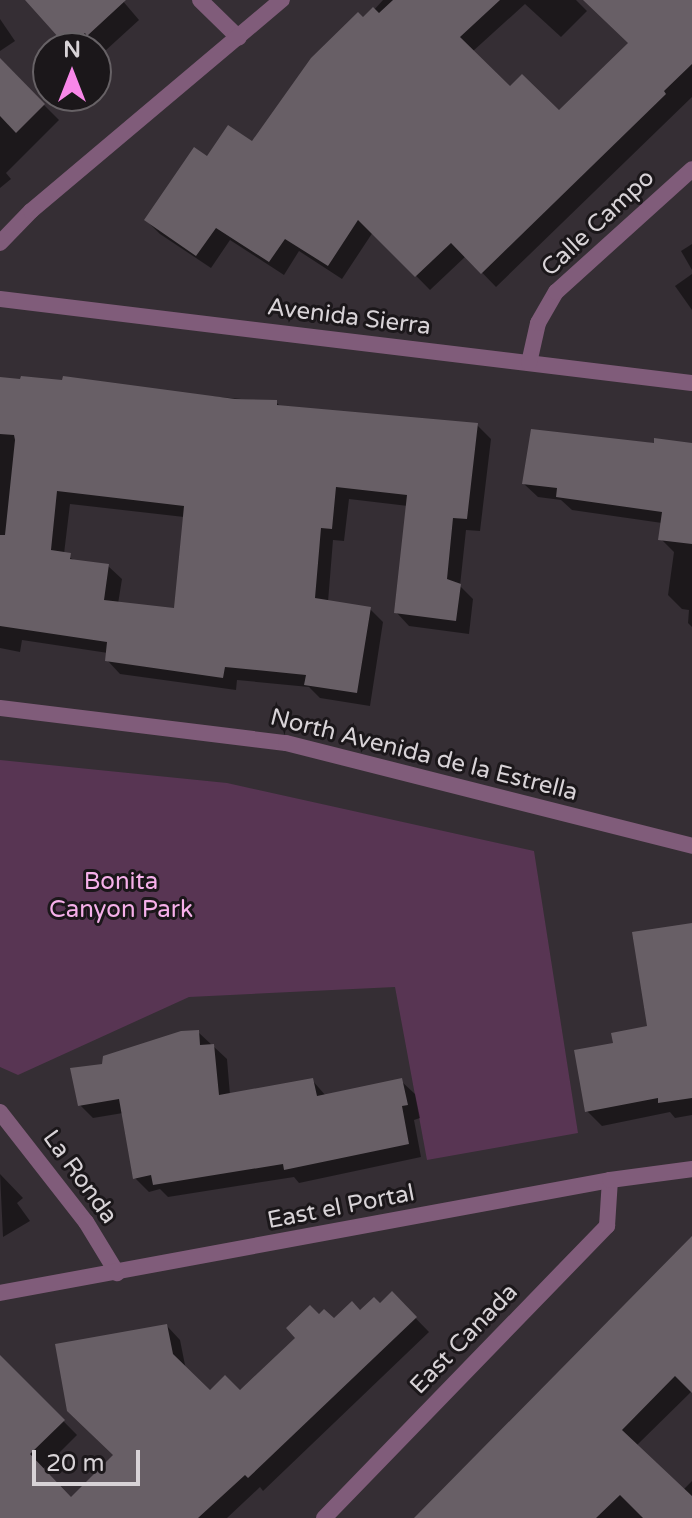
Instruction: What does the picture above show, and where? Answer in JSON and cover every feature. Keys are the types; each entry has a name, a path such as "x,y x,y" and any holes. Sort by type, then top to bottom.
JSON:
{"street":[{"path":"200,0 239,38"},
{"path":"0,243 31,211 282,0"},
{"name":"Calle Campo","path":"529,363 538,323 556,292 692,169"},
{"name":"Avenida Sierra","path":"0,299 692,383"},
{"name":"North Avenida de la Estrella","path":"0,708 286,743 692,846"},
{"name":"La Ronda","path":"0,1112 86,1222 117,1273"},
{"name":"East el Portal","path":"0,1293 610,1180 692,1169"},
{"name":"East Canada","path":"324,1518 607,1226 610,1180"}],"green space":[{"name":"Bonita Canyon Park","path":"0,760 227,783 534,851 578,1133 427,1160 395,987 189,997 18,1075 0,1067"}],"building":[{"path":"25,0 126,0 91,32 54,32"},
{"path":"393,0 500,0 460,37 510,86 522,74 559,110 628,43 583,0 692,0 692,64 664,91 666,94 481,274 451,243 415,277 358,220 328,266 285,239 269,262 216,228 196,256 144,220 194,147 207,156 228,125 252,141 311,58 358,12 363,17 373,7 379,13"},
{"path":"0,58 32,91 32,112 37,112 16,133 0,116"},
{"path":"21,376 62,380 63,376 235,399 277,400 277,405 478,423 467,519 453,518 447,579 461,584 456,621 394,613 407,495 336,487 332,529 321,528 315,598 371,607 357,693 304,685 306,675 225,667 223,678 105,661 107,642 0,626 0,535 5,535 15,440 14,435 0,434 0,377 20,379","holes":["57,491 184,506 174,608 104,600 109,564 70,559 71,553 51,550"]},
{"path":"531,429 654,443 654,438 692,443 692,544 658,540 662,512 556,497 557,488 522,484"},
{"path":"692,923 692,1098 658,1103 658,1098 585,1112 574,1050 613,1043 611,1033 647,1026 632,932"},
{"path":"199,1030 200,1045 214,1044 219,1095 313,1078 317,1096 402,1078 408,1105 402,1106 409,1144 284,1170 283,1164 153,1185 151,1175 133,1179 119,1099 78,1106 70,1068 102,1064 103,1056 181,1031"},
{"path":"692,1236 692,1393 675,1376 622,1430 692,1496 692,1518 643,1518 620,1495 596,1518 414,1518"},
{"path":"392,1291 417,1317 248,1478 245,1475 198,1518 0,1518 0,1355 65,1420 30,1454 71,1497 113,1455 67,1411 55,1344 167,1324 173,1354 210,1390 225,1375 240,1390 295,1338 286,1328 310,1305 319,1314 324,1309 334,1318 352,1301 360,1310 374,1297 380,1303"}]}
